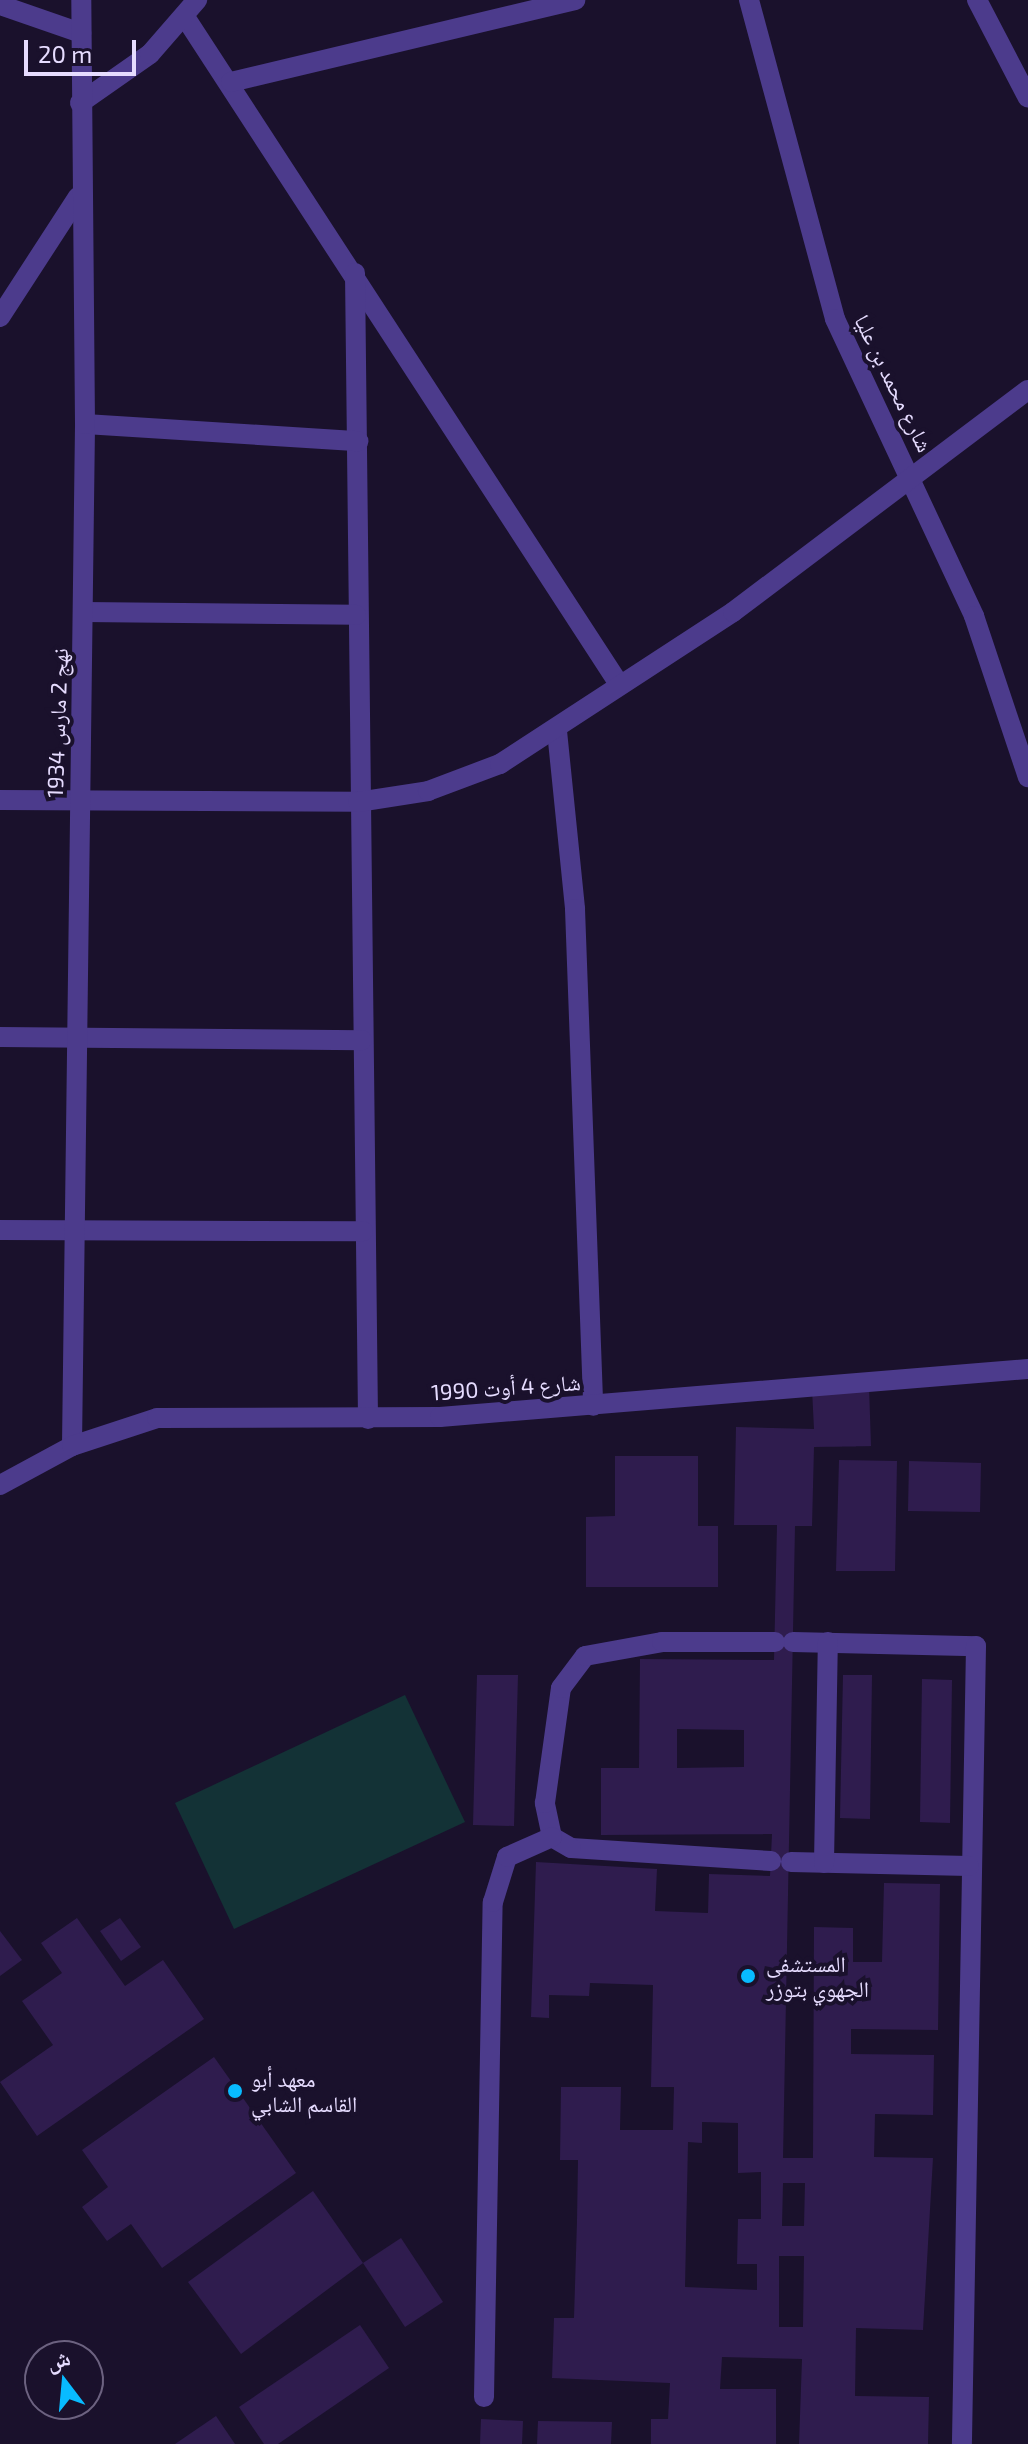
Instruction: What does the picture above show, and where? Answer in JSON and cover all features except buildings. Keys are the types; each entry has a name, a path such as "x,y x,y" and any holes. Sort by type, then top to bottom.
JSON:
{"street":[{"name":"نهج 2 مارس 1934","path":"72,1446 84,612 85,424 78,197 81,0"},
{"path":"231,82 575,0"},
{"name":"شارع محمد بن عليا","path":"749,0 835,319 913,476 974,616 1028,777"},
{"path":"977,0 1028,98"},
{"path":"0,5 81,33"},
{"path":"80,103 150,54 191,8 231,82 619,684"},
{"path":"0,317 78,197"},
{"path":"355,273 358,802 368,1419"},
{"path":"0,800 358,802 428,791 557,731 619,684 733,612 1028,390"},
{"path":"85,424 358,441"},
{"path":"84,612 356,615"},
{"path":"557,731 575,909 593,1406"},
{"path":"0,1037 362,1040"},
{"path":"0,1230 363,1231"},
{"name":"شارع 4 أوت 1990","path":"4,1479 72,1446 169,1417 368,1419 593,1406 1028,1369"},
{"path":"962,2444 969,1866 976,1646 662,1642 585,1656 561,1688 545,1803 552,1837 571,1848 781,1862 969,1866"},
{"path":"824,1863 828,1642"},
{"path":"484,2397 493,1902 507,1857 552,1837"}],"green space":[{"path":"405,1695 465,1822 234,1929 175,1803"}],"place":[{"name":"المستشفى الجهوي بتوزر","path":"748,1976"},
{"name":"معهد أبو القاسم الشابي","path":"235,2091"}]}
